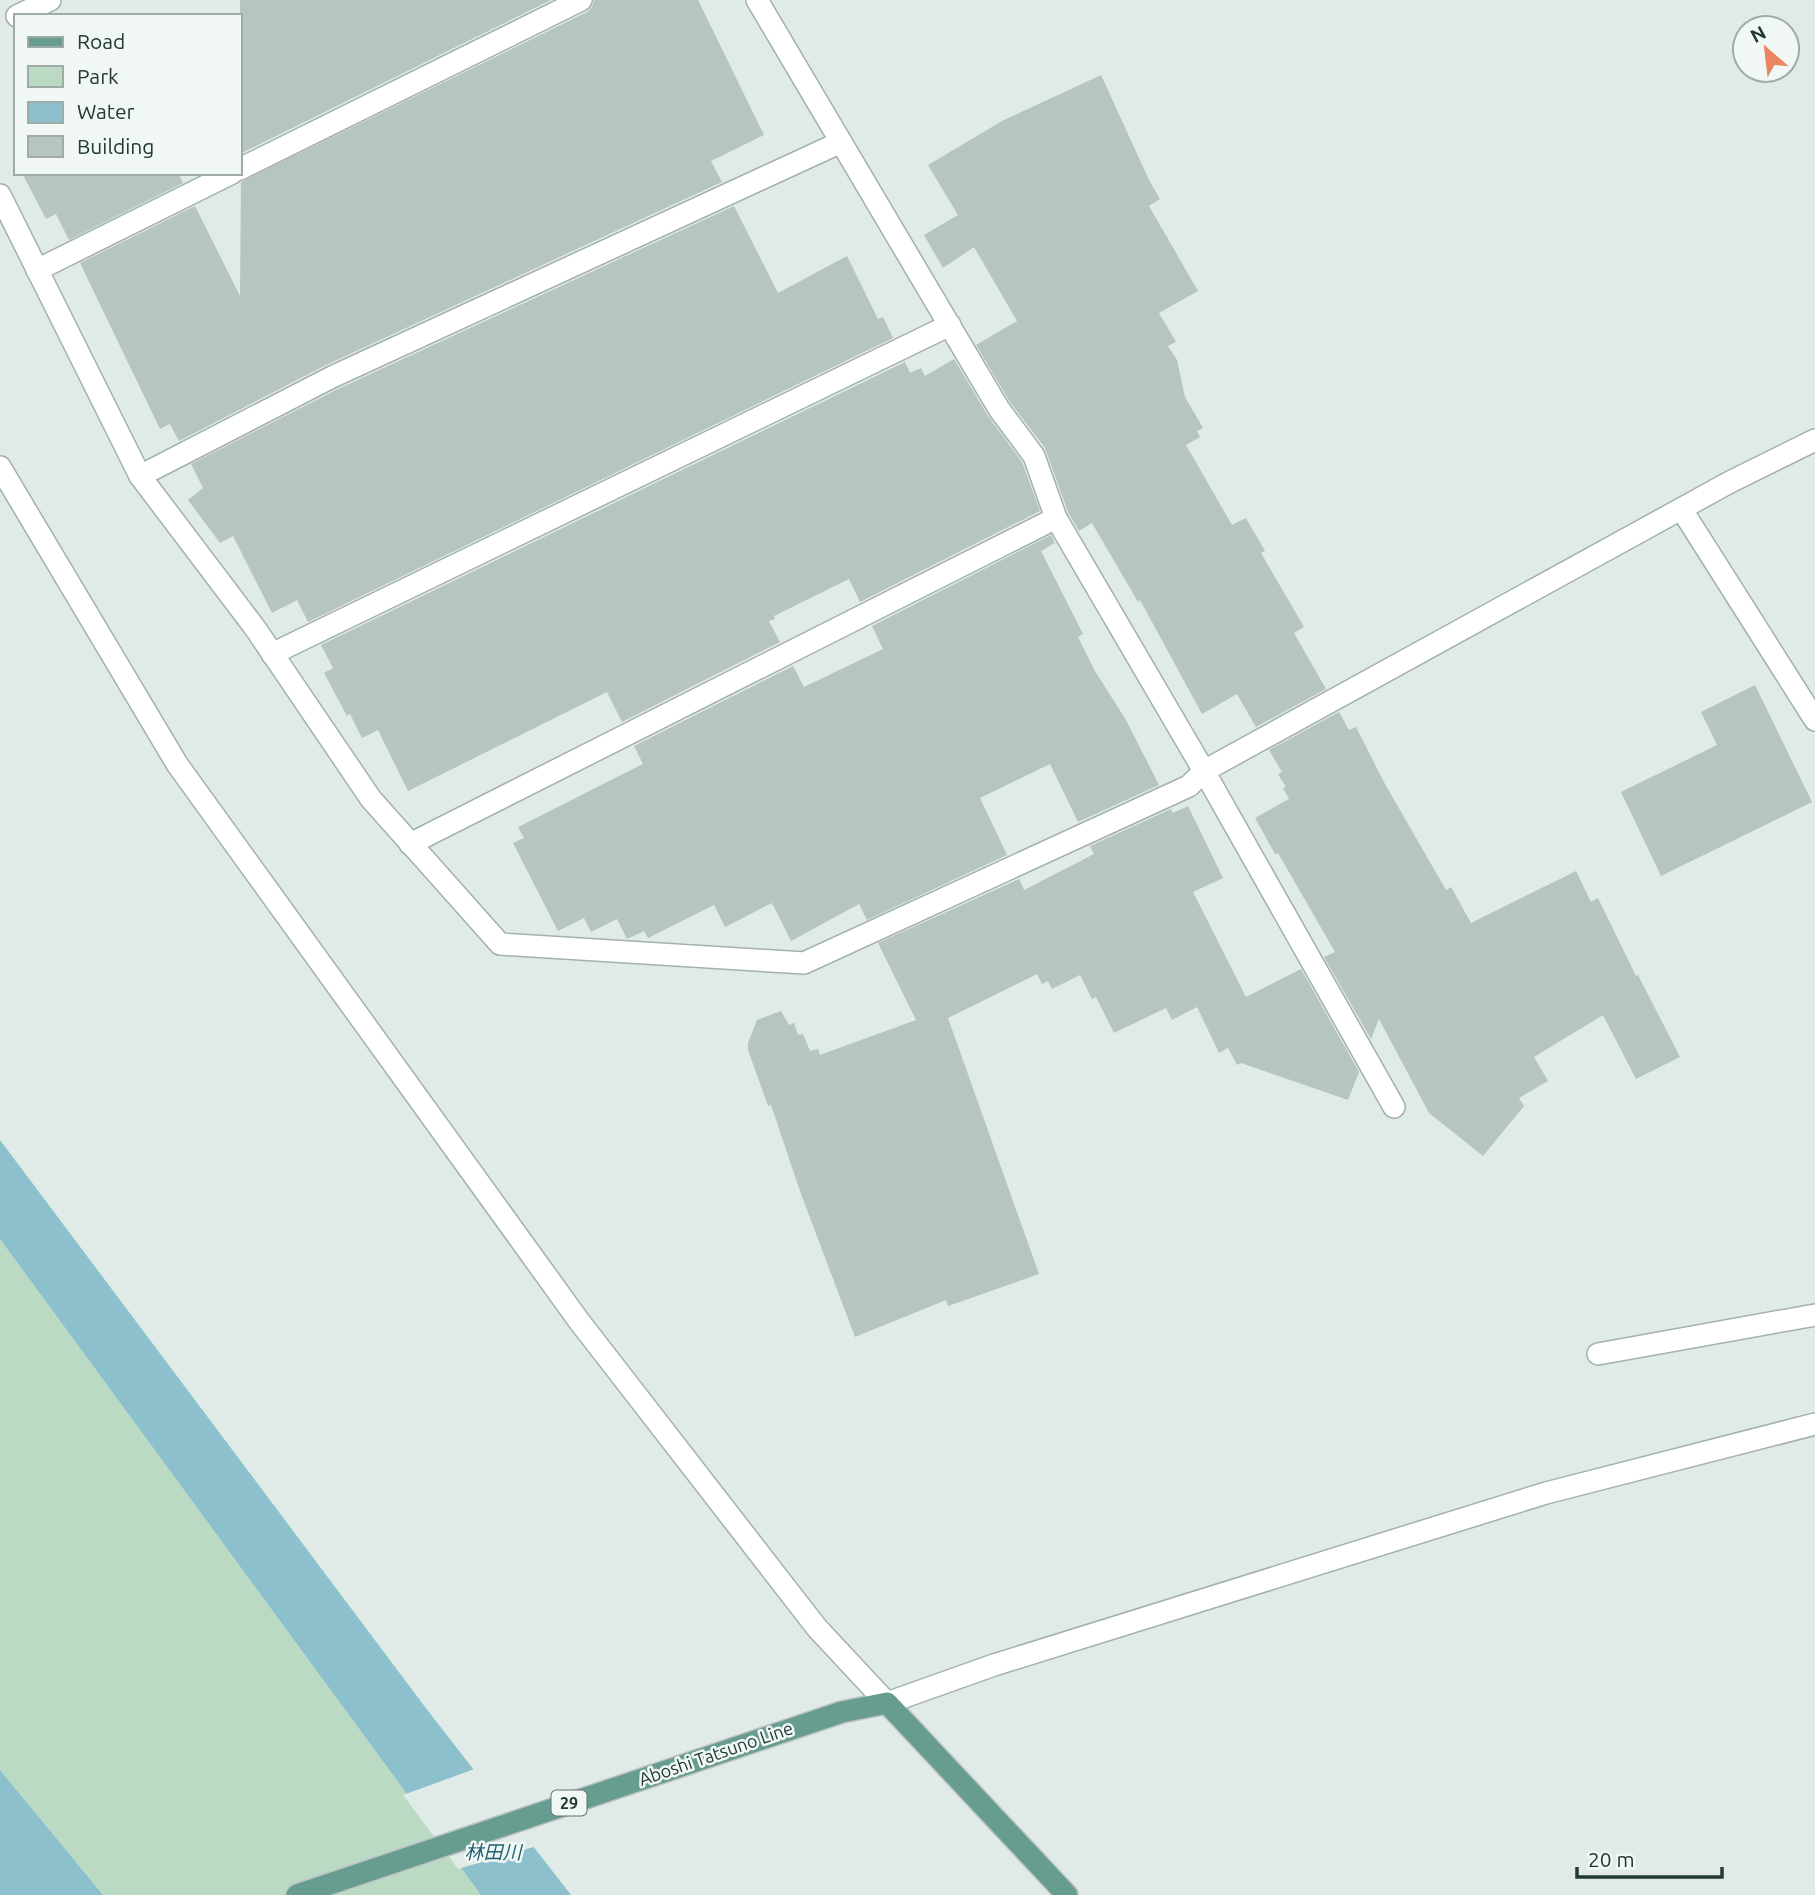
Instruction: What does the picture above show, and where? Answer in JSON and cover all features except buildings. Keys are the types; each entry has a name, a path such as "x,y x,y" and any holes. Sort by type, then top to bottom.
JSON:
{"main road":[{"name":"Aboshi Tatsuno Line","path":"297,1895 842,1712 887,1703"},
{"path":"887,1703 1068,1895"}],"street":[{"path":"20,14 50,0"},
{"path":"242,168 580,0"},
{"path":"757,0 999,408 1034,456 1056,517 1204,771 1394,1107"},
{"path":"140,476 332,377 841,142"},
{"path":"37,270 228,175"},
{"path":"0,195 140,476 272,654 371,799 500,944 804,963 1189,786 1204,771 1730,482 1815,440"},
{"path":"272,654 950,325"},
{"path":"0,467 177,764 579,1321 817,1628 887,1703 1005,1661 1546,1493 1815,1424"},
{"path":"1682,510 1815,720"},
{"path":"410,844 1056,517"},
{"path":"1598,1354 1815,1315"}],"green space":[{"path":"0,1239 481,1895 103,1895 0,1770"}],"water":[{"name":"林田川","path":"0,1140 425,1707 571,1895 481,1895 0,1239"},
{"path":"0,1770 103,1895 0,1895"}],"pier":[{"path":"477,1768 537,1846 458,1869 403,1795"}]}
